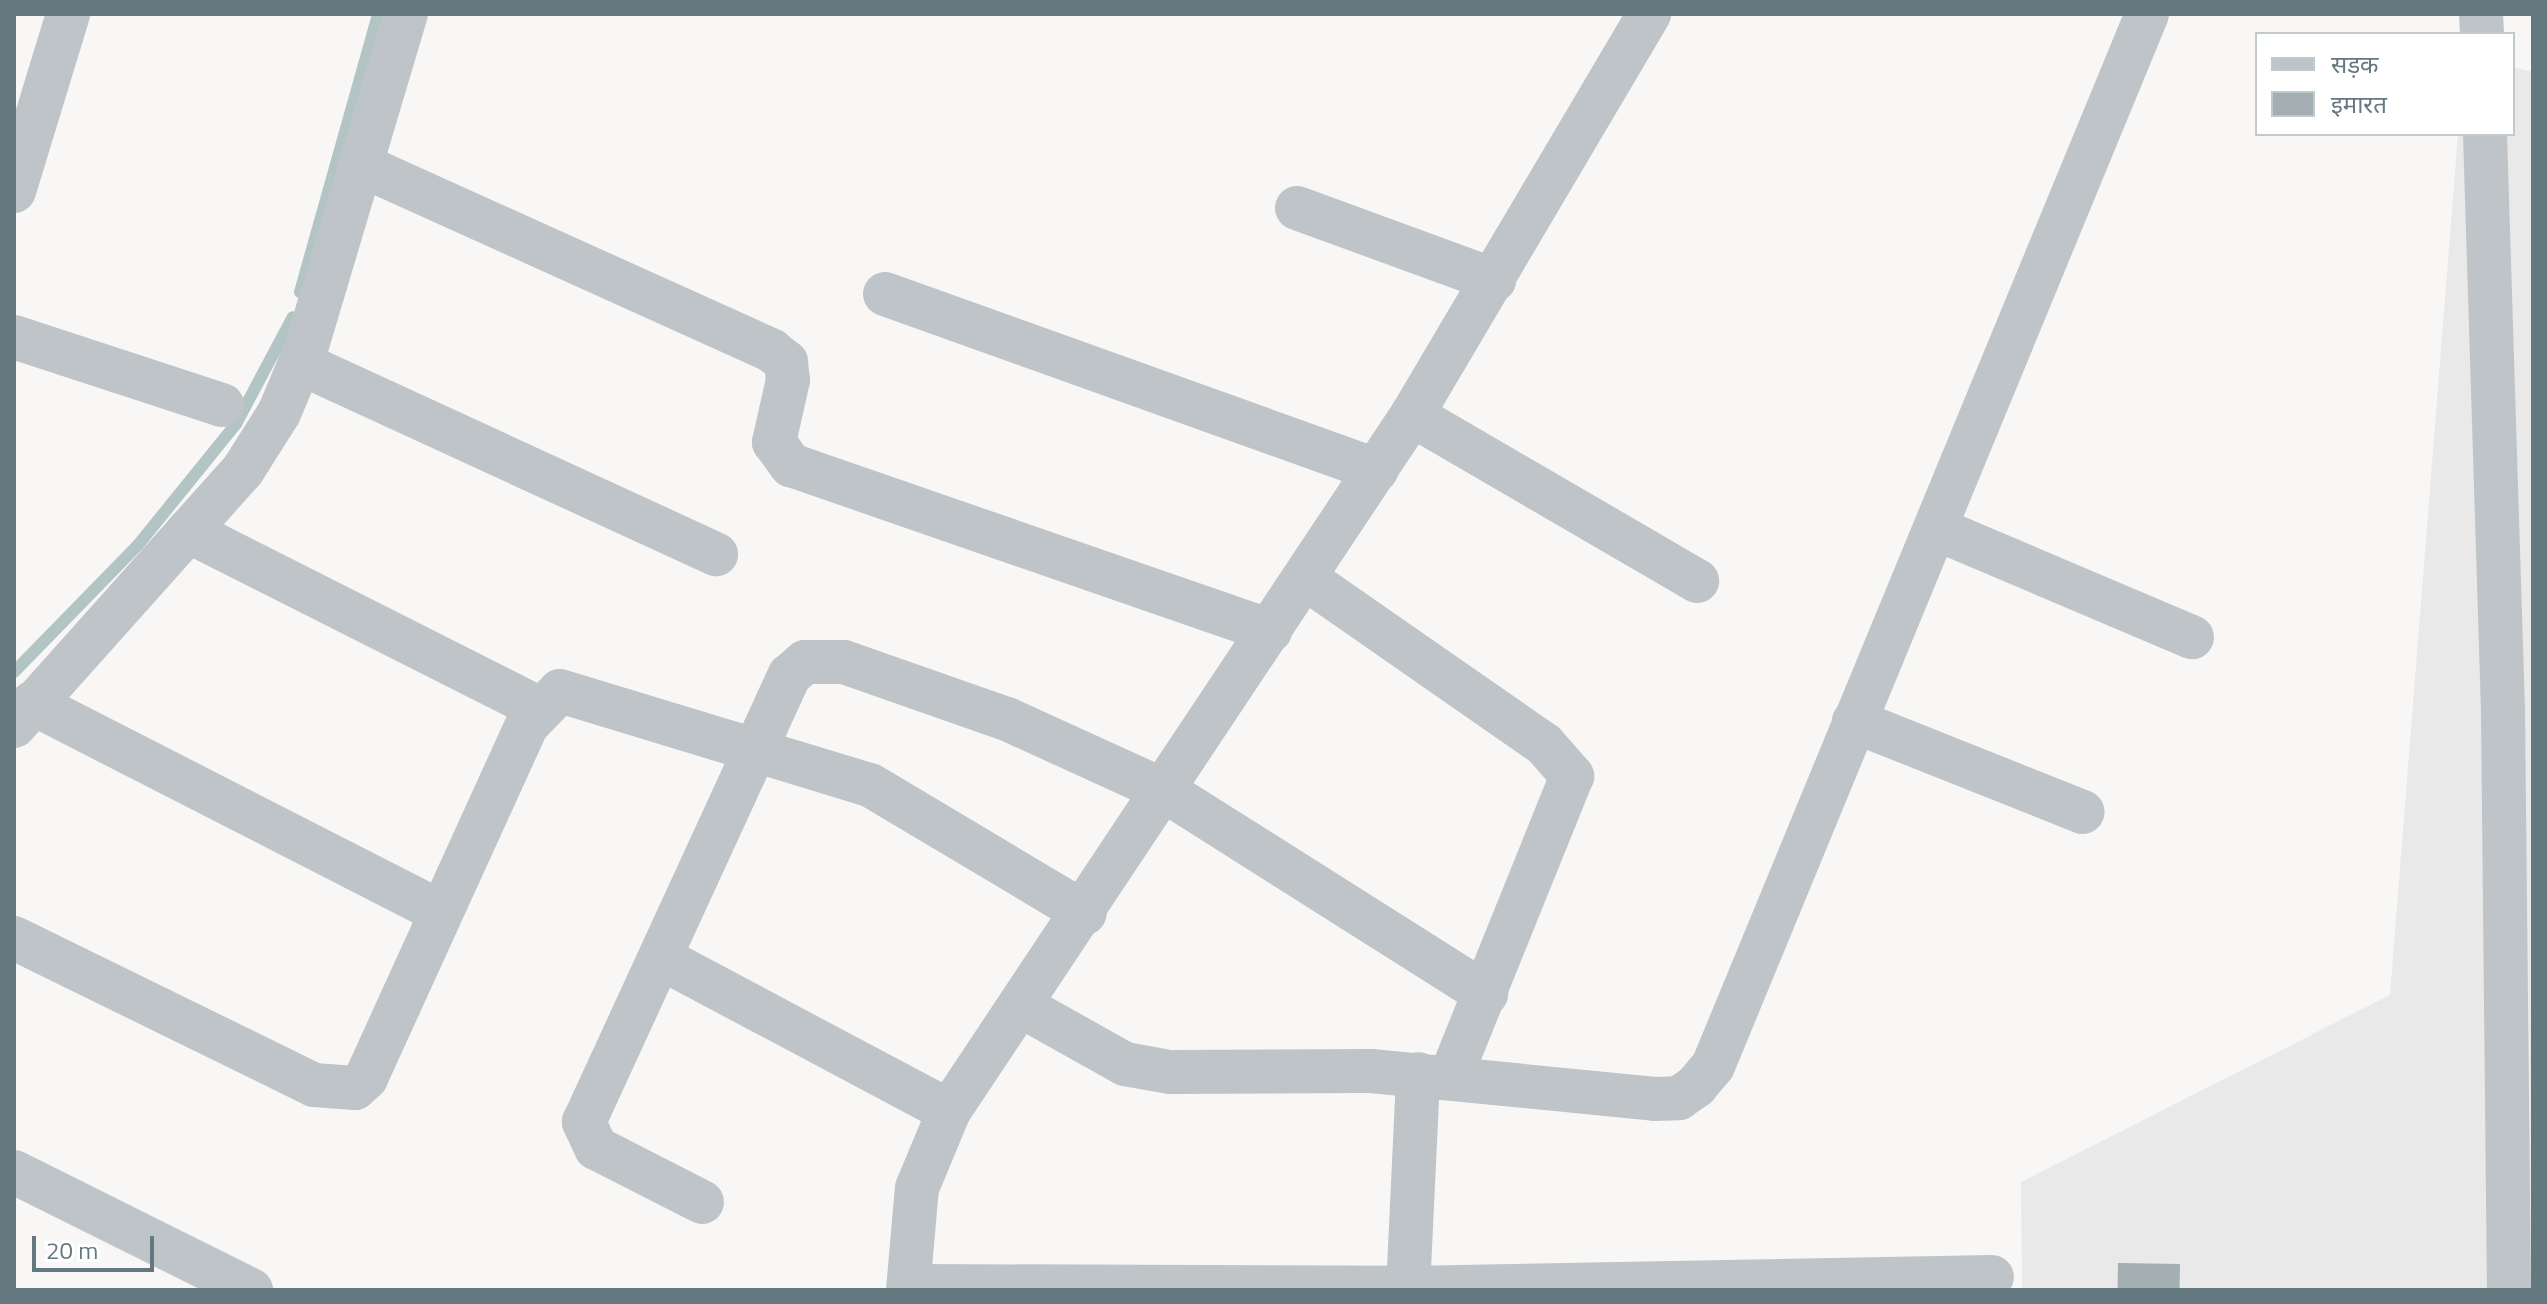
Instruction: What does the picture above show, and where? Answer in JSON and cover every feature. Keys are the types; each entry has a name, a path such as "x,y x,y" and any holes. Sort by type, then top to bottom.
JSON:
{"street":[{"path":"14,191 68,14"},
{"path":"406,14 300,363 243,470 23,714 440,912"},
{"path":"1649,14 1412,415 1023,1007 949,1111 917,1188 909,1288 1408,1289 1992,1277"},
{"path":"1023,1007 1125,1064 1170,1072 1435,1075 1655,1099 1679,1098 1696,1086 1713,1066 2147,14"},
{"path":"2485,136 2503,711 2509,1290"},
{"path":"361,165 772,351 786,362 788,380 774,442 791,465 1270,631"},
{"path":"1297,208 1494,280"},
{"path":"885,294 1376,470"},
{"path":"14,337 222,405"},
{"path":"300,363 716,554"},
{"path":"1412,415 1697,581"},
{"path":"1937,529 2192,637"},
{"path":"188,531 537,707"},
{"path":"1305,578 1567,763 1568,800 1486,994 1435,1075 1408,1289"},
{"path":"702,1202 596,1148 584,1122 790,675 822,659 1007,719 1165,791 1486,994"},
{"path":"14,938 314,1085 339,1089 366,1078 537,707 560,691 579,692 756,747 895,797 1085,913"},
{"path":"1854,721 2083,812"},
{"path":"661,958 949,1111"},
{"path":"14,1172 251,1290"}],"shaded area":[{"path":"2515,68 2533,72 2533,1290 2022,1290 2021,1182 2390,995 2458,136 2515,136"}],"building":[{"path":"2118,1263 2180,1264 2180,1290 2118,1290"}],"waterway":[{"path":"300,292 378,14"},
{"path":"14,672 138,545 236,424 293,317"}]}
